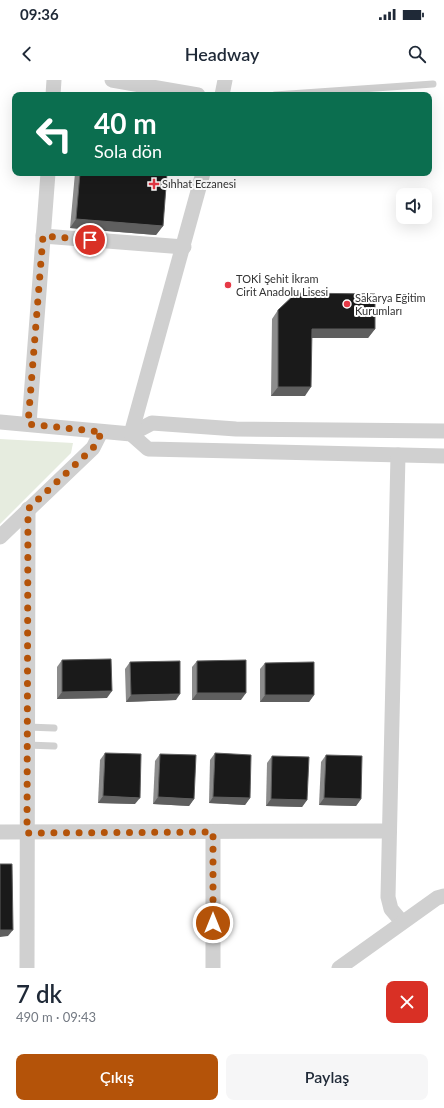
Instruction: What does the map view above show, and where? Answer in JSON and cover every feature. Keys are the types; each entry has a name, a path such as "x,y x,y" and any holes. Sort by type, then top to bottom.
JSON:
{"street":[{"path":"53,92 54,80"},
{"path":"112,80 181,92"},
{"path":"223,92 225,80"},
{"path":"28,424 48,176"},
{"path":"131,434 184,247 202,176"},
{"path":"43,236 184,247"},
{"path":"0,422 131,434 152,424 236,429 444,431"},
{"path":"0,537 93,448 102,432"},
{"path":"131,434 148,449 444,456"},
{"path":"398,455 388,896 391,909 402,922"},
{"path":"27,968 28,509"},
{"path":"0,832 389,831"},
{"path":"213,832 213,968"},
{"path":"339,968 437,898 444,896"}],"lane":[{"path":"318,92 433,84"},
{"path":"27,727 54,728"},
{"path":"27,745 54,746"}],"shaded area":[{"path":"0,439 73,443 71,453 0,524"}],"building":[{"path":"80,176 167,176 163,226 76,219"},
{"path":"296,293 375,294 375,329 312,329 311,387 278,387 278,310"},
{"path":"111,659 112,691 62,692 62,660"},
{"path":"246,660 246,693 197,693 197,661"},
{"path":"180,661 180,694 131,695 130,662"},
{"path":"314,662 314,695 265,695 265,663"},
{"path":"105,753 141,754 140,798 103,796"},
{"path":"215,753 251,755 250,798 213,797"},
{"path":"160,754 196,755 194,799 158,797"},
{"path":"326,755 362,756 361,799 324,798"},
{"path":"272,756 309,757 307,800 271,799"},
{"path":"0,864 12,864 13,930 0,930"}],"place":[{"name":"Sıhhat Eczanesi","path":"154,184"},
{"name":"TOKİ Şehit İkram Cirit Anadolu Lisesi","path":"228,285"},
{"name":"Sakarya Eğitim Kurumları","path":"347,304"}],"route":[{"path":"90,240 43,236 28,424 102,432 93,448 28,509 27,833 213,832 213,923"}]}
